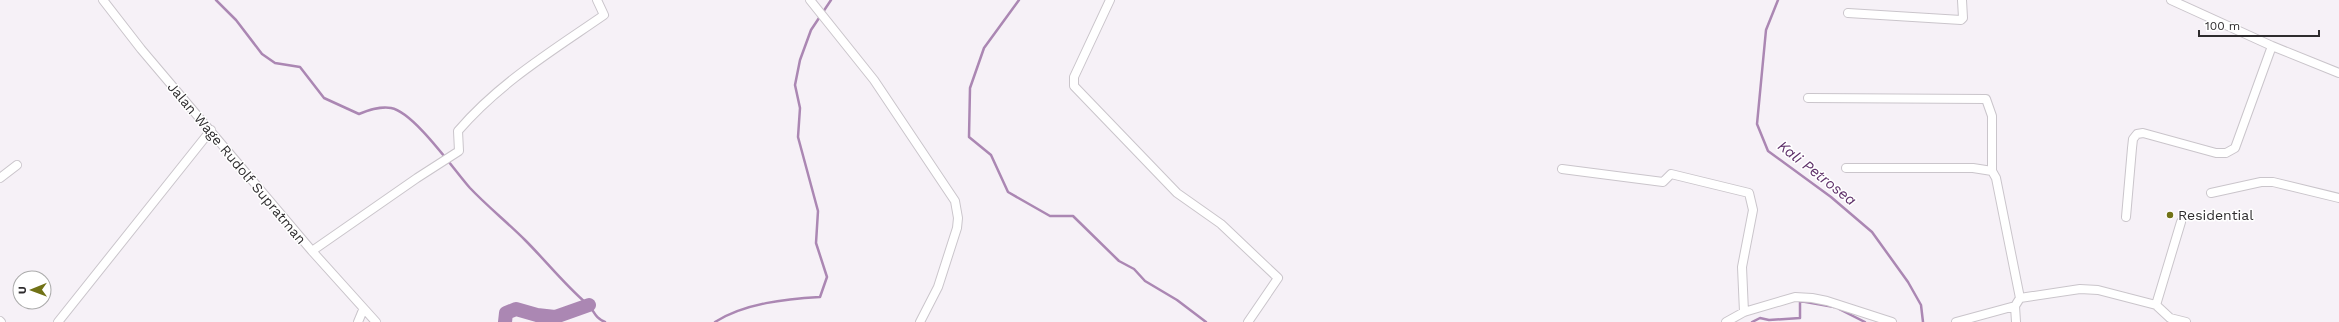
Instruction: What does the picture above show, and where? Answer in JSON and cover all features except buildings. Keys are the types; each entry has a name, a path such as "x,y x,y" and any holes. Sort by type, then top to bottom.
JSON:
{"street":[{"name":"Jalan Wage Rudolf Supratman","path":"103,0 312,251 363,310 376,322"},
{"path":"312,251 459,151 458,131 476,111 510,79 604,15 597,0"},
{"path":"1110,0 1074,77 1074,86 1177,193 1221,224 1278,278 1248,322"},
{"path":"1848,13 1961,20 1963,18 1962,0"},
{"path":"2171,0 2272,46 2339,73"},
{"path":"812,2 874,80 952,195 958,208 957,228 938,287 920,322"},
{"path":"2126,217 2133,139 2137,134 2143,133 2216,153 2231,152 2235,148 2272,46"},
{"path":"1808,98 1986,99 1992,116 1992,171 2020,298 2015,306 2016,322"},
{"path":"58,322 211,130"},
{"path":"0,178 17,165"},
{"path":"1562,168 1663,182 1671,174 1749,193 1753,210 1742,267 1744,312"},
{"path":"1846,168 1973,168 1992,171"},
{"path":"2211,193 2262,182 2273,182 2339,198"},
{"path":"2156,305 2181,222"},
{"path":"2020,298 2080,289 2112,292 2156,305 2170,318 2186,322"},
{"path":"1726,322 1744,312 1795,298 1812,298 1892,322"},
{"path":"1956,322 2015,306"},
{"path":"358,322 363,310"}],"waterway":[{"path":"216,0 236,20 262,54 275,63 300,67 324,98 359,114 375,109 391,108 400,112 411,120 422,130 470,188 525,240 589,306 598,318 605,322"},
{"path":"715,322 739,310 752,306 793,299 820,297 827,277 816,243 818,211 798,137 800,108 795,85 800,60 811,30 831,0"},
{"path":"1019,0 984,48 970,88 969,137 991,155 1008,192 1050,216 1073,216 1119,261 1134,269 1145,281 1177,300 1206,322"},
{"name":"Kali Petrosea","path":"1778,0 1766,30 1757,124 1768,151 1831,197 1872,232 1908,282 1921,305 1923,322"},
{"path":"1752,322 1760,318 1769,320 1800,318 1800,301 1834,307"},
{"path":"505,322 506,313 516,309 537,315 555,317 589,305"},
{"path":"1839,309 1865,322"}],"place":[{"name":"Residential","path":"2170,215"}]}
